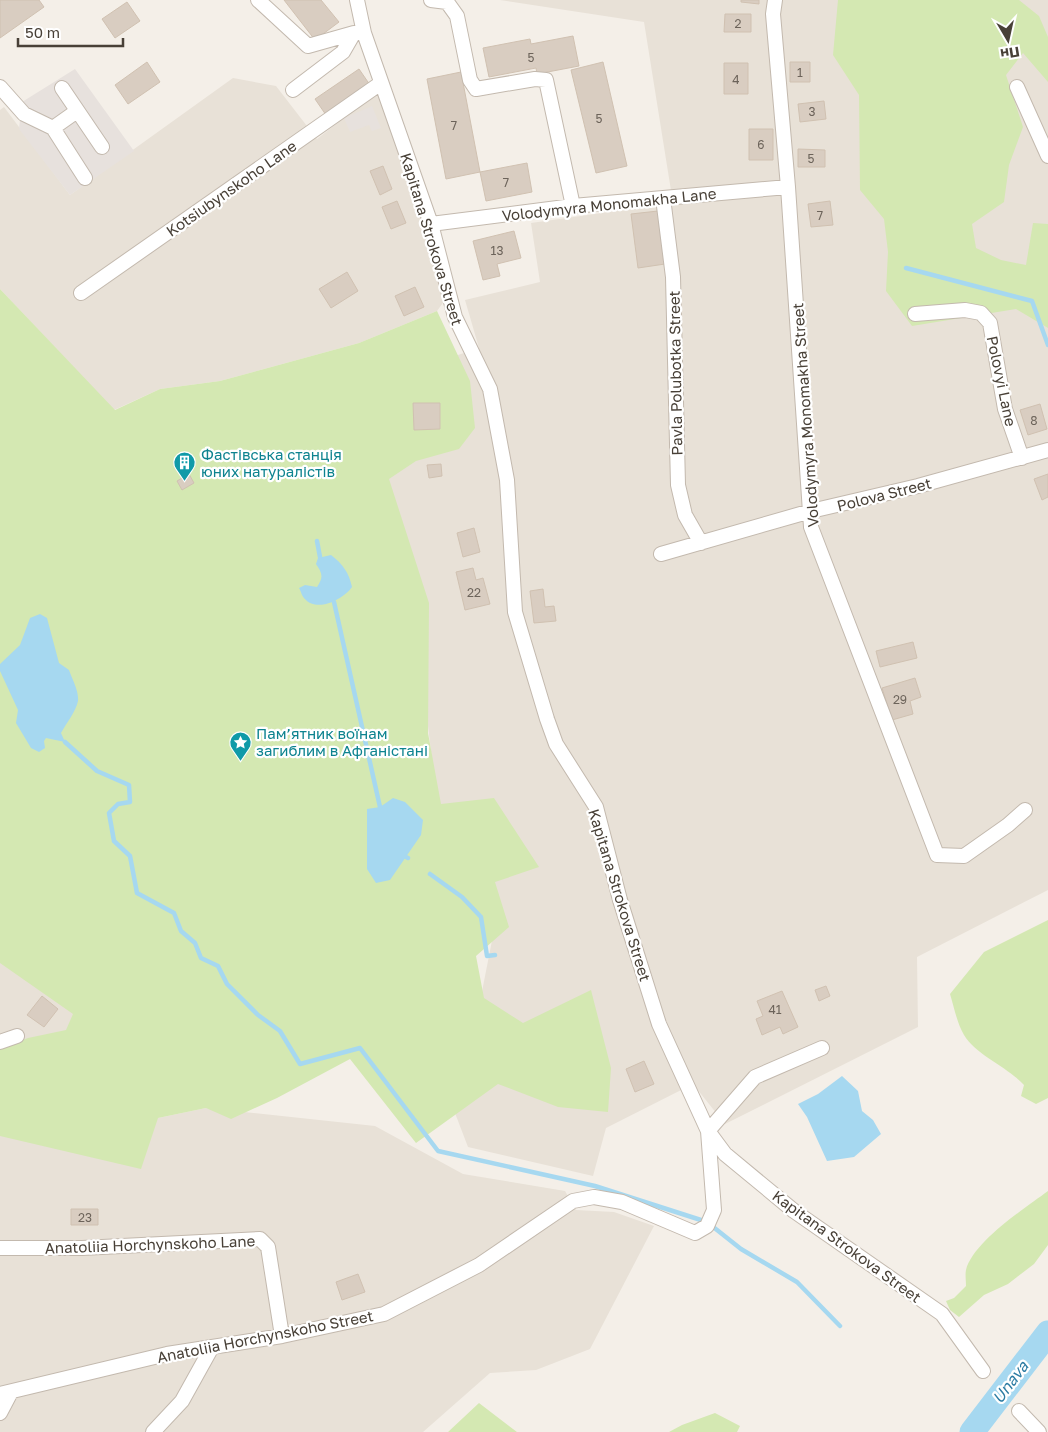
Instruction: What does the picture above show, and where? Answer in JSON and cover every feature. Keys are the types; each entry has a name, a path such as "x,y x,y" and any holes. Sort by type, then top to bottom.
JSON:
{"street":[{"path":"258,0 308,46 359,33"},
{"name":"Kapitana Strokova Street","path":"357,0 359,33 381,83 430,224 455,317 490,389 507,480 515,612 556,744 596,807 620,900 659,1024 708,1131 725,1154 794,1211 942,1314 983,1372"},
{"path":"431,0 447,2 458,16 470,80 476,89 535,79 546,80 573,206"},
{"name":"Volodymyra Monomakha Street","path":"775,0 773,14 788,187 811,511 810,527 937,855 964,856 1008,825 1025,810"},
{"path":"294,90 343,52 359,33"},
{"name":"Kotsiubynskoho Lane","path":"81,293 381,83"},
{"path":"0,87 24,114 53,128 85,178"},
{"path":"1017,87 1048,156"},
{"path":"62,88 102,147"},
{"path":"53,128 77,111"},
{"name":"Volodymyra Monomakha Lane","path":"430,224 573,206 788,187"},
{"name":"Pavla Polubotka Street","path":"663,198 673,277 678,485 685,515 701,543"},
{"name":"Polovyi Lane","path":"915,314 965,310 981,313 990,323 1005,409 1022,458"},
{"name":"Polova Street","path":"662,554 811,511 918,486 1048,450"},
{"path":"0,1042 17,1036"},
{"path":"708,1131 756,1078 822,1048"},
{"name":"Anatoliia Horchynskoho Street","path":"5,1394 167,1354 282,1336 384,1314 479,1265 573,1201 594,1197 622,1202 695,1233 707,1226 714,1210 708,1131"},
{"name":"Anatoliia Horchynskoho Lane","path":"0,1248 82,1248 260,1239 268,1247 282,1336"},
{"path":"153,1432 182,1401 212,1347"},
{"path":"0,1413 5,1394"},
{"path":"1019,1411 1039,1432"}],"shaded area":[{"path":"500,0 1048,0 1048,890 917,957 918,1027 725,1124 693,1084 606,1128 593,1176 468,1147 450,1100 477,1017 497,915 438,810 413,600 362,387 479,348 465,300 540,282 531,223 673,203 644,22"},
{"path":"75,69 134,151 70,195 19,129 22,102"},
{"path":"233,78 276,86 317,139 380,90 428,223 445,300 437,311 359,343 220,381 160,389 114,410 0,289 0,110 4,107 70,195"},
{"path":"372,106 381,128 372,131 369,125 350,132 344,118"},
{"path":"0,938 79,976 91,1047 0,1073"},
{"path":"206,1108 375,1126 463,1174 565,1191 576,1210 614,1212 654,1226 590,1349 536,1370 490,1373 423,1432 0,1432 0,1135 158,1118"}],"green space":[{"path":"838,0 1019,0 1039,16 1048,37 1048,82 1023,53 1006,75 1023,127 1009,165 1004,202 972,224 976,248 1001,260 1026,265 1033,223 1048,224 1048,328 1016,309 912,326 886,291 888,252 884,219 860,190 859,95 833,55"},
{"path":"0,289 115,410 160,389 220,381 359,343 437,311 470,381 475,428 459,449 416,461 389,479 429,603 428,733 441,804 494,798 539,867 495,882 509,927 476,956 484,998 523,1023 591,990 611,1068 608,1112 558,1107 498,1084 416,1143 350,1059 277,1098 231,1119 206,1108 158,1118 141,1169 0,1136 0,1049 28,1038 66,1030 73,1014 0,963"},
{"path":"1048,920 1048,1098 1036,1104 1021,1096 1024,1085 984,1055 964,1035 959,1025 950,994 984,952"},
{"path":"1048,1191 1048,1245 1034,1264 1008,1284 984,1295 959,1317 950,1310 946,1301 954,1298 966,1286 966,1272 971,1259 1001,1226"},
{"path":"479,1403 517,1432 448,1432"},
{"path":"715,1413 740,1426 737,1432 669,1432 682,1425"}],"water":[{"path":"331,555 345,569 352,587 343,596 330,603 316,605 310,603 304,598 299,588 305,585 317,587 321,580 321,573 316,564 318,558"},
{"path":"40,614 47,618 59,663 69,670 78,701 61,733 65,742 46,738 44,741 45,748 39,752 31,748 16,723 18,710 0,671 0,664 20,645 30,618"},
{"path":"393,798 405,802 423,820 421,835 390,880 376,883 367,869 367,809 380,807"},
{"path":"842,1076 858,1091 862,1111 873,1120 881,1134 854,1157 827,1161 807,1117 798,1104 818,1094"}],"building":[{"path":"0,0 39,0 44,7 0,38"},
{"path":"284,0 321,0 339,22 315,40"},
{"path":"741,0 759,0 759,4 741,2"},
{"path":"127,2 140,21 115,38 102,19"},
{"path":"725,14 751,14 751,32 724,32"},
{"path":"573,36 579,66 537,74 536,68 489,77 483,48 530,39 531,44"},
{"path":"147,62 160,82 128,104 115,85"},
{"path":"603,62 627,166 596,173 571,70"},
{"path":"790,62 810,62 810,82 790,82"},
{"path":"724,63 748,63 748,94 724,94"},
{"path":"359,69 370,85 326,115 315,99"},
{"path":"461,72 480,172 446,179 427,79"},
{"path":"824,101 826,119 800,122 798,104"},
{"path":"749,129 773,129 773,160 749,160"},
{"path":"798,149 825,150 825,167 798,167"},
{"path":"527,163 532,192 486,201 480,172"},
{"path":"383,166 392,189 380,195 370,171"},
{"path":"397,201 406,223 391,229 382,207"},
{"path":"830,201 833,225 811,227 808,204"},
{"path":"658,211 665,264 638,268 631,214"},
{"path":"514,231 521,258 497,264 500,276 483,280 473,241"},
{"path":"347,272 358,291 331,308 319,289"},
{"path":"415,287 424,307 404,316 395,296"},
{"path":"413,403 440,403 440,429 414,430"},
{"path":"1040,404 1047,429 1028,435 1020,410"},
{"path":"441,464 442,476 429,478 427,465"},
{"name":"Фастівська станція юних натуралістів","path":"189,474 194,483 182,490 177,481"},
{"path":"1048,474 1048,497 1042,500 1034,479"},
{"path":"474,528 480,552 463,557 457,533"},
{"path":"473,568 476,580 483,578 490,604 465,610 456,572"},
{"path":"543,589 545,607 554,606 556,621 534,623 530,591"},
{"path":"913,642 917,658 880,667 876,651"},
{"path":"915,678 921,697 910,701 913,714 892,720 882,688"},
{"path":"826,986 830,996 819,1001 815,990"},
{"path":"782,991 798,1027 783,1034 780,1027 762,1035 756,1019 763,1016 757,1001"},
{"path":"42,996 58,1009 44,1027 27,1015"},
{"path":"644,1061 654,1084 635,1092 626,1069"},
{"path":"71,1209 98,1209 98,1225 71,1225"},
{"path":"358,1274 365,1292 342,1300 336,1282"}],"waterway":[{"path":"906,268 1032,301 1048,345"},
{"path":"317,541 320,557"},
{"path":"334,602 380,807"},
{"path":"65,742 97,771 129,785 130,802 118,804 109,813 114,841 130,856 137,893 174,913 181,931 195,943 201,958 218,966 227,984 258,1015 280,1031 300,1064 360,1048 438,1151 595,1186 704,1221"},
{"path":"430,874 462,897 481,917 487,956 495,955"},
{"path":"712,1226 741,1249 797,1282 840,1326"},
{"name":"Unava","path":"972,1432 1048,1333"}],"place":[{"name":"Фастівська станція юних натуралістів","path":"185,482"},
{"name":"Пам’ятник воїнам загиблим в Афганістані","path":"240,761"}]}
